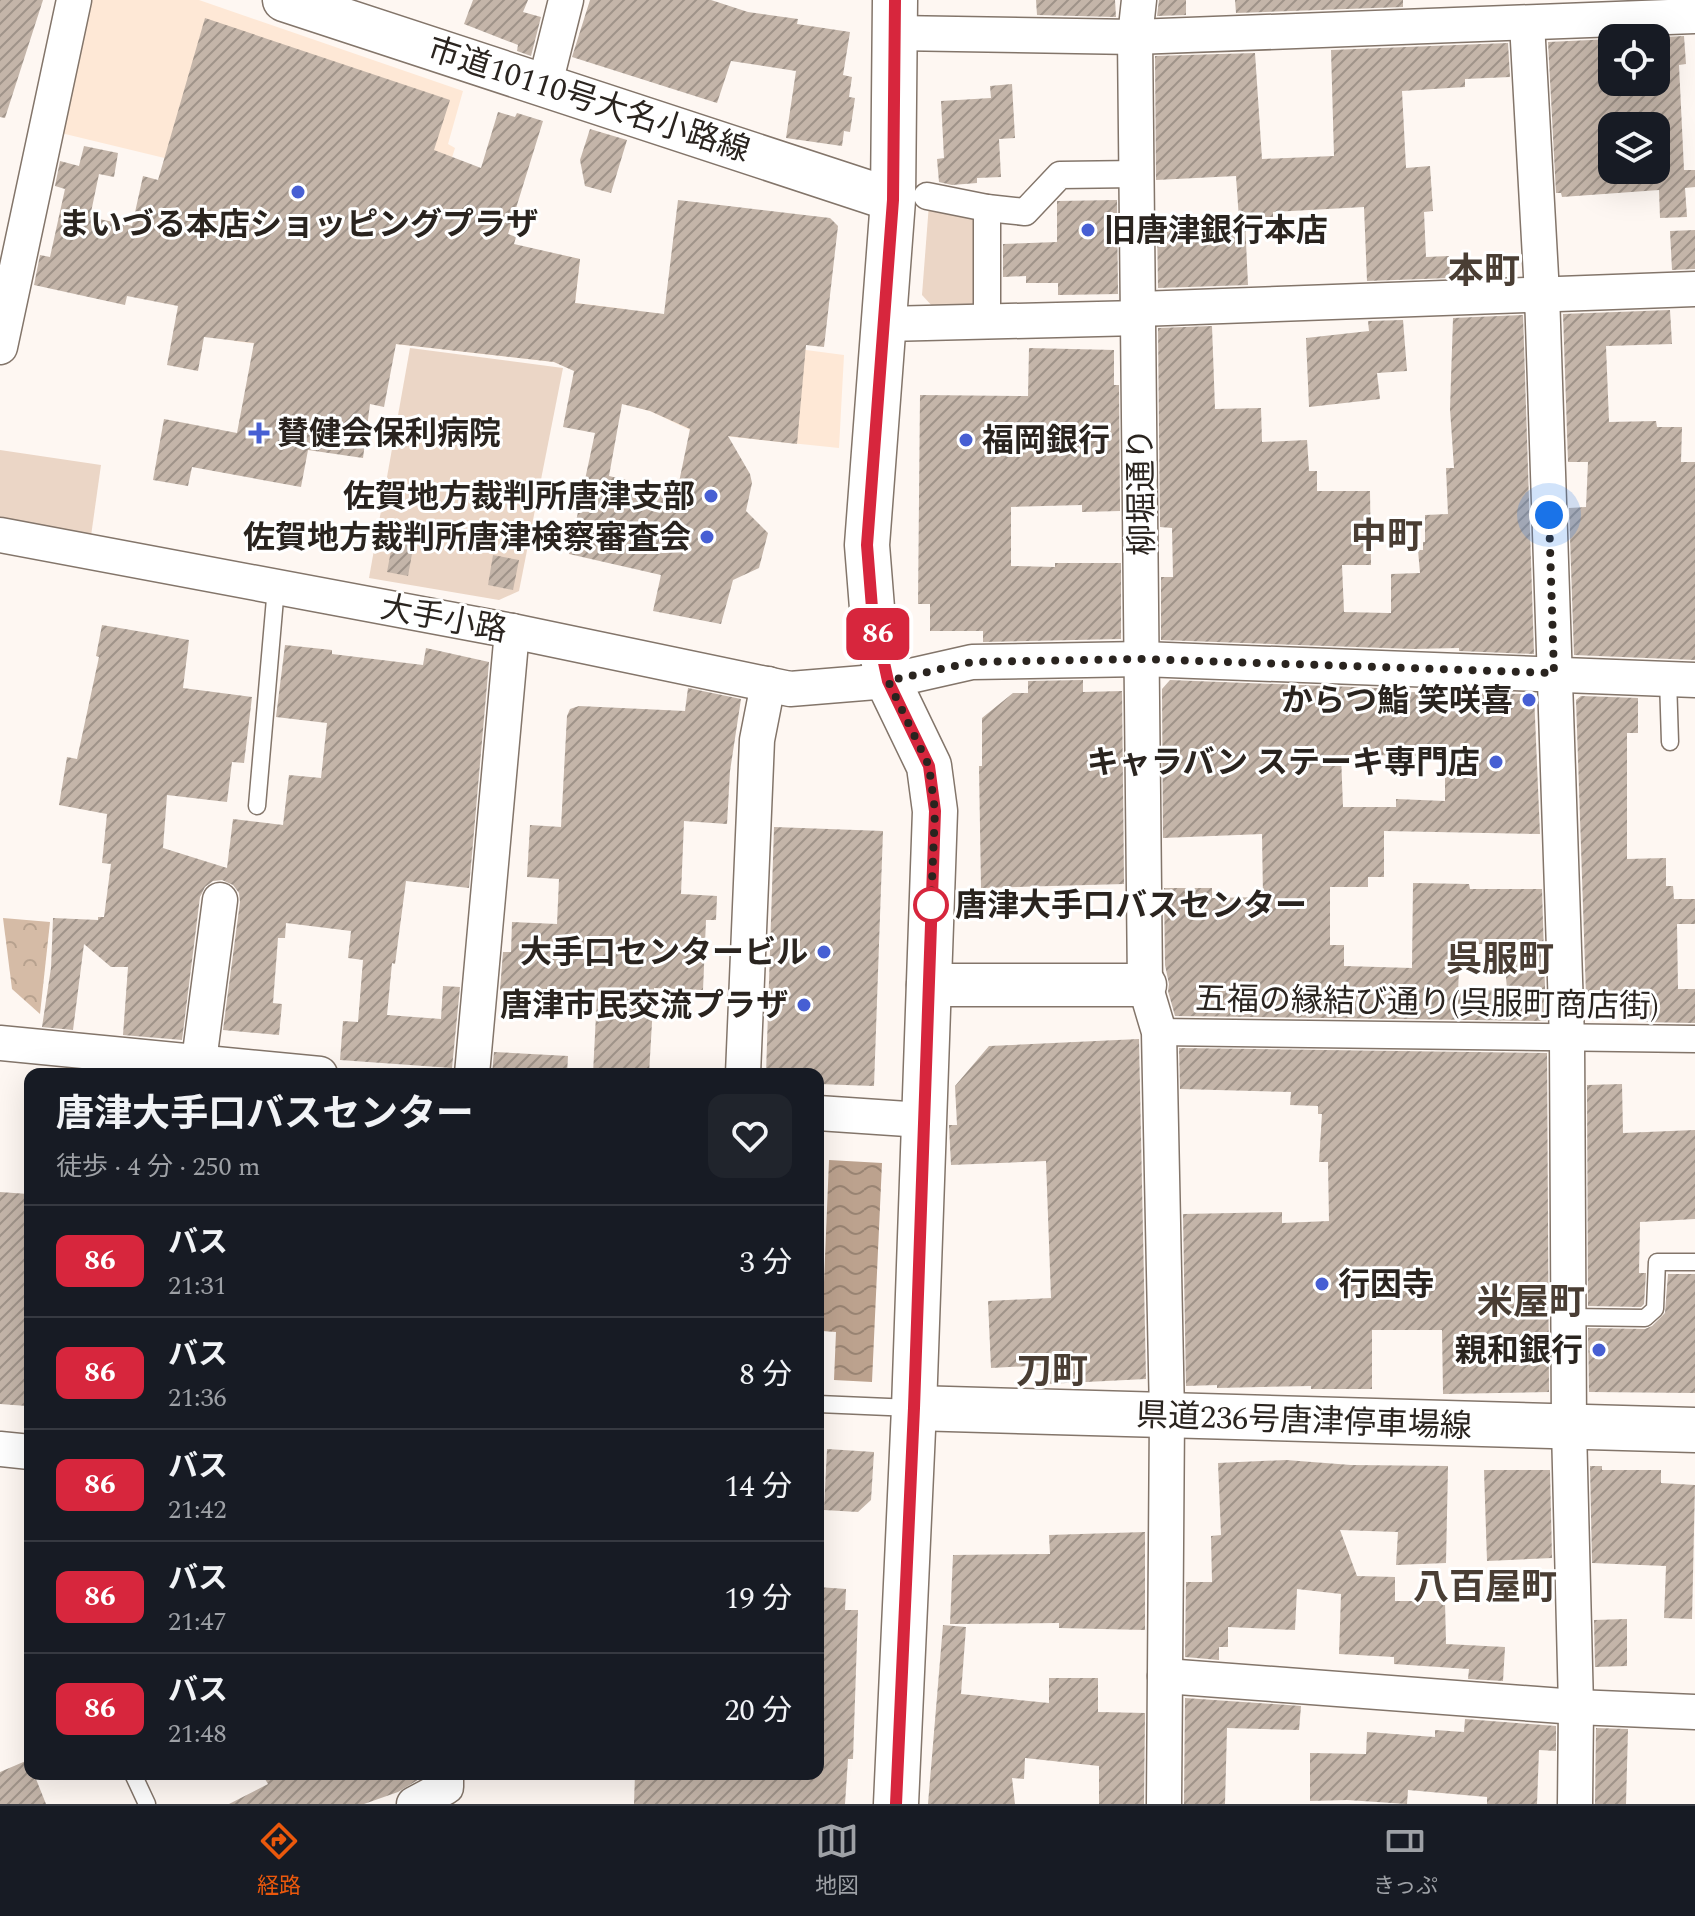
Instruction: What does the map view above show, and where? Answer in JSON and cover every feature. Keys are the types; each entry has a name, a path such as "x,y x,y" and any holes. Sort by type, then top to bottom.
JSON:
{"main road":[{"path":"895,17 910,198 885,324 867,545 872,608 888,681 929,766 935,811 914,1408 896,1804"},
{"name":"県道236号唐津停車場線","path":"914,1408 1695,1430"}],"street":[{"path":"0,347 74,0"},
{"path":"545,84 566,0"},
{"name":"柳堀通り","path":"1139,0 1135,37 1145,985 1159,1032 1167,1415 1164,1804"},
{"name":"市道10110号大名小路線","path":"310,4 545,84 910,198"},
{"path":"895,17 1135,37 1527,23 1584,10 1695,16"},
{"path":"1527,23 1542,294 1567,1039 1575,1804"},
{"path":"910,198 1025,212 1060,175 1137,174"},
{"path":"987,208 987,322"},
{"path":"885,324 987,322 1695,289"},
{"name":"大手小路","path":"0,535 512,631 790,689 888,681 972,662 1142,659 1682,680"},
{"path":"473,1068 512,631"},
{"path":"743,1068 757,740 768,684"},
{"path":"199,1061 220,900"},
{"path":"928,985 1145,985"},
{"name":"五福の縁結び通り(呉服町商店街)","path":"1159,1032 1695,1039"},
{"path":"0,1043 264,1068"},
{"path":"824,1113 922,1120"},
{"path":"0,1449 24,1451"},
{"path":"1165,1676 1576,1707 1695,1712"},
{"path":"414,1804 446,1787 446,1780"}],"lane":[{"path":"257,806 276,587"},
{"path":"1670,742 1682,680"},
{"path":"1568,1317 1645,1318 1655,1309 1657,1262 1695,1262"},
{"path":"824,1404 914,1408"},
{"path":"136,1780 147,1804"}],"shaded area":[{"path":"86,0 199,0 463,91 448,144 455,148 450,164 441,240 519,246 580,259 575,303 626,309 622,326 844,355 839,448 696,433 650,411 578,392 579,373 554,362 386,343 380,360 234,341 237,317 210,169 61,133"},
{"path":"929,204 978,214 980,307 934,308 922,295"},
{"path":"410,348 563,368 519,591 499,600 369,578"},
{"path":"0,450 101,465 90,543 0,527"}],"green space":[{"path":"3,918 50,922 40,1014 12,989"}],"water":[{"path":"829,1160 882,1163 872,1382 834,1380 836,1332 824,1331"}],"building":[{"path":"0,0 43,0 5,118 0,117"},
{"path":"473,0 528,0 523,12 541,17 531,56 517,51 518,45 464,24"},
{"path":"590,0 711,0 748,12 798,19 797,24 850,32 843,75 852,77 849,97 855,98 850,132 844,131 842,146 786,138 796,71 731,61 717,103 572,57"},
{"path":"1036,0 1115,0 1116,17 1037,15"},
{"path":"1159,0 1186,0 1186,15 1157,16"},
{"path":"1235,0 1403,0 1403,7 1236,13"},
{"path":"205,18 450,100 434,150 481,168 498,112 515,117 517,113 543,121 508,234 516,237 514,244 580,259 575,303 664,314 678,200 830,218 838,226 824,347 806,345 797,444 728,436 750,474 752,483 746,511 768,533 759,568 733,580 721,624 653,611 661,575 569,554 595,433 563,427 574,371 554,362 396,344 384,407 370,404 363,458 308,450 301,487 192,467 188,486 153,480 164,419 237,433 254,343 204,337 198,371 167,365 178,306 127,296 125,305 34,285 40,255 50,257 65,189 55,186 60,161 79,166 84,146 118,153 114,177 99,174 90,217 132,226 143,176 158,180","holes":["622,404 650,411 690,429 677,492 609,476"]},
{"path":"1684,36 1686,64 1679,65 1684,170 1695,170 1695,187 1685,188 1687,217 1660,218 1659,190 1562,197 1561,193 1556,193 1548,42 1598,40 1598,96 1670,96 1670,37"},
{"path":"1508,43 1510,77 1465,79 1465,87 1402,91 1406,168 1430,166 1433,211 1424,212 1426,257 1449,256 1450,278 1367,281 1364,207 1273,212 1273,219 1245,221 1248,285 1158,288 1157,222 1239,219 1236,176 1156,180 1155,56 1255,53 1262,159 1334,156 1331,50"},
{"path":"1012,84 1015,138 999,139 1001,177 977,178 977,183 952,185 939,182 937,159 944,158 941,101 991,98 990,86"},
{"path":"590,129 627,140 611,193 585,186 580,160"},
{"name":"旧唐津銀行本店","path":"1117,200 1118,294 1058,295 1058,283 1026,283 1026,276 1003,277 1003,244 1057,242 1057,201"},
{"path":"1695,230 1695,269 1672,270 1670,231"},
{"path":"1670,310 1672,344 1606,346 1609,422 1656,421 1657,427 1682,427 1681,462 1695,462 1695,660 1574,655 1569,508 1586,507 1588,462 1568,462 1563,314"},
{"path":"1523,315 1534,654 1459,651 1459,648 1161,640 1161,577 1173,577 1172,528 1160,527 1158,328 1212,326 1215,409 1261,408 1262,442 1307,440 1309,471 1317,471 1317,491 1370,491 1371,565 1342,565 1344,612 1391,613 1391,574 1420,573 1418,550 1423,550 1425,542 1425,515 1448,514 1446,468 1454,468 1450,409 1453,318"},
{"path":"1403,320 1407,371 1377,373 1380,399 1309,407 1306,338 1369,331 1368,321"},
{"path":"1029,348 1114,350 1114,385 1119,385 1120,511 1082,512 1082,505 1011,507 1011,566 1121,563 1121,639 983,642 983,631 930,631 930,604 918,604 920,395 1028,396"},
{"path":"393,540 414,543 408,576 387,572"},
{"path":"493,555 519,560 513,590 488,585"},
{"path":"102,625 189,640 183,688 252,697 244,763 232,762 227,802 167,795 163,848 227,868 233,819 283,825 289,775 321,778 327,723 276,717 285,645 423,665 426,648 489,662 469,888 406,881 387,1015 441,1019 443,986 460,987 452,1068 340,1060 343,1021 358,1022 363,960 348,958 351,931 286,923 285,938 278,938 273,1003 282,1004 279,1035 223,1030 240,902 239,893 233,885 222,880 213,881 205,887 200,897 182,1040 123,1035 128,967 111,967 84,944 73,1030 42,1027 51,968 53,918 98,920 98,917 104,917 111,864 102,863 107,814 59,805 67,757 77,759 99,657 96,656"},
{"path":"1083,680 1083,692 1122,691 1124,884 981,888 979,766 982,766 982,718 1013,693 1028,693 1028,681"},
{"path":"1170,680 1404,689 1404,692 1534,694 1540,834 1384,831 1384,877 1368,877 1368,887 1330,887 1330,945 1344,945 1344,966 1412,968 1413,883 1469,884 1470,889 1542,889 1546,1021 1175,1016 1165,965 1164,888 1212,888 1212,898 1263,897 1262,834 1163,838 1162,689","holes":["1341,755 1445,756 1445,801 1396,799 1396,807 1343,807","1503,943 1507,989 1458,993 1460,945"]},
{"path":"688,688 741,699 730,771 727,824 684,821 681,894 717,896 716,920 706,920 703,990 654,988 649,1068 593,1068 597,995 500,990 503,952 511,952 512,922 557,924 559,879 527,877 530,825 561,827 567,716 570,709 579,706 685,711"},
{"path":"1581,696 1638,698 1638,733 1627,733 1627,859 1666,858 1666,886 1673,886 1674,899 1695,899 1695,924 1677,924 1678,989 1695,989 1695,1023 1643,1022 1643,995 1586,995 1576,700"},
{"name":"大手口センタービル","path":"774,827 883,831 874,1086 824,1084 824,1068 766,1068"},
{"path":"1139,1039 1146,1379 1046,1384 1046,1365 991,1368 988,1301 1051,1298 1046,1161 951,1165 949,1125 957,1125 955,1086 989,1046"},
{"path":"1179,1048 1547,1053 1549,1392 1443,1394 1442,1330 1372,1330 1372,1389 1186,1386 1183,1214 1282,1212 1282,1223 1329,1221 1328,1162 1319,1162 1322,1114 1318,1114 1318,1106 1290,1105 1291,1092 1180,1089"},
{"path":"494,1052 568,1056 567,1068 493,1068"},
{"path":"1622,1084 1623,1133 1695,1130 1695,1219 1640,1222 1639,1273 1646,1273 1644,1304 1641,1307 1588,1306 1587,1085"},
{"path":"0,1192 24,1194 24,1406 0,1404"},
{"path":"1668,1274 1695,1274 1695,1393 1589,1392 1588,1328 1645,1329 1652,1326 1665,1313"},
{"path":"827,1449 874,1452 871,1500 858,1512 824,1510"},
{"path":"1286,1460 1351,1465 1448,1466 1446,1563 1396,1565 1398,1532 1340,1530 1357,1576 1395,1577 1395,1601 1445,1601 1446,1644 1505,1647 1503,1681 1468,1679 1469,1669 1394,1664 1394,1657 1339,1654 1341,1594 1297,1589 1295,1630 1228,1627 1228,1647 1219,1647 1219,1660 1185,1657 1186,1582 1212,1582 1211,1536 1221,1535 1218,1463"},
{"path":"1590,1466 1602,1466 1602,1470 1661,1470 1661,1483 1695,1485 1692,1619 1664,1618 1666,1566 1592,1563"},
{"path":"1484,1470 1550,1470 1552,1558 1487,1561"},
{"path":"1145,1532 1145,1630 1059,1628 1059,1623 950,1624 953,1555 1050,1554 1049,1535"},
{"path":"824,1587 846,1589 845,1610 858,1610 853,1759 848,1759 845,1804 634,1804 635,1780 824,1780"},
{"path":"1627,1619 1627,1666 1595,1667 1594,1620"},
{"path":"943,1625 966,1627 961,1694 1049,1703 1049,1678 1098,1678 1098,1712 1145,1713 1144,1804 1099,1804 1099,1766 1025,1758 1024,1779 1012,1778 1015,1804 928,1804"},
{"path":"1185,1698 1301,1706 1299,1730 1227,1728 1225,1804 1184,1804"},
{"path":"1465,1719 1556,1726 1556,1751 1539,1750 1537,1804 1487,1804 1487,1797 1408,1790 1407,1804 1310,1801 1310,1753 1366,1754 1367,1732 1435,1737 1435,1730 1464,1732"},
{"path":"1596,1728 1628,1729 1626,1804 1595,1804"},
{"path":"24,1762 24,1780 36,1780 46,1804 0,1804 0,1772"},
{"path":"266,1780 418,1780 398,1792 364,1804 229,1804 268,1784"}],"bus line":[{"name":"86","path":"895,0 893,200 867,545 872,608 888,681 929,766 935,811 914,1408 896,1804"}],"place":[{"name":"まいづる本店ショッピングプラザ","path":"298,192"},
{"name":"旧唐津銀行本店","path":"1088,230"},
{"name":"賛健会保利病院","path":"259,433"},
{"name":"福岡銀行","path":"966,440"},
{"name":"佐賀地方裁判所唐津支部","path":"711,496"},
{"name":"佐賀地方裁判所唐津検察審査会","path":"707,537"},
{"name":"からつ鮨 笑咲喜","path":"1529,700"},
{"name":"キャラバン ステーキ専門店","path":"1496,762"},
{"name":"唐津大手口バスセンター","path":"931,905"},
{"name":"大手口センタービル","path":"824,952"},
{"name":"唐津市民交流プラザ","path":"804,1005"},
{"name":"行因寺","path":"1322,1284"},
{"name":"親和銀行","path":"1599,1350"}],"district":[{"name":"本町","path":"1484,270"},
{"name":"中町","path":"1387,535"},
{"name":"呉服町","path":"1500,958"},
{"name":"米屋町","path":"1531,1301"},
{"name":"刀町","path":"1052,1370"},
{"name":"八百屋町","path":"1485,1586"}],"route":[{"path":"931,905 935,811 929,766 888,681 972,662 1142,659 1554,673 1549,515"}]}
